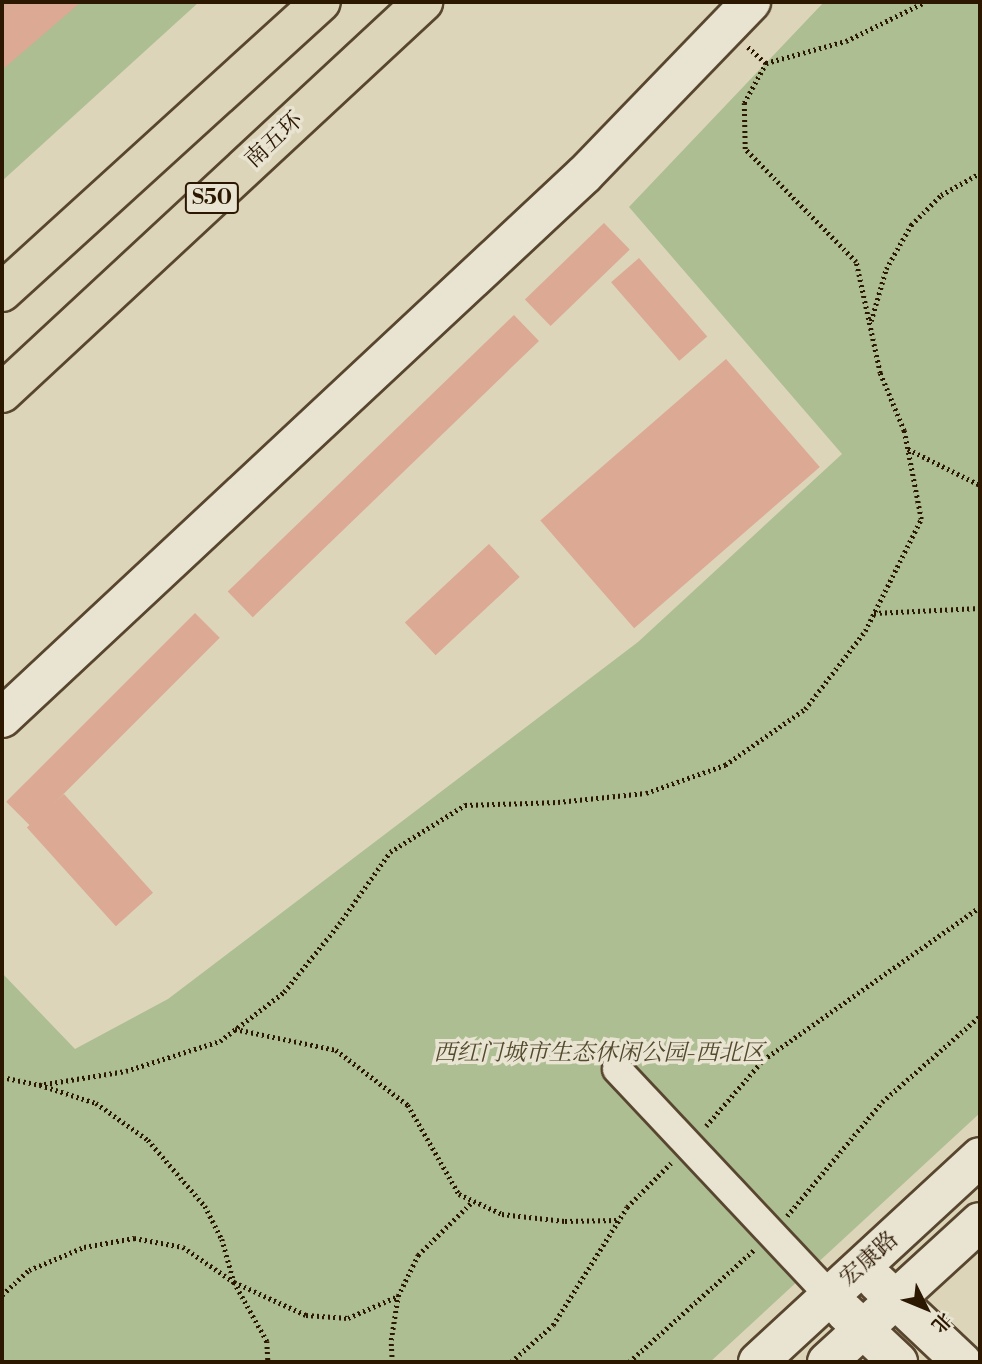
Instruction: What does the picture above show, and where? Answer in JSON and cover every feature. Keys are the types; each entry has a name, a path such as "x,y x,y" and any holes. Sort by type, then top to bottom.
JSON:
{"highway":[{"path":"2,292 321,2"},
{"name":"南五环","path":"2,393 423,2"},
{"path":"2,284 93,207"}],"street":[{"path":"2,718 585,174 751,2"},
{"path":"617,1069 771,1236 862,1330 898,1362"},
{"name":"宏康路","path":"758,1362 980,1157"},
{"name":"宏康路","path":"827,1362 980,1222"},
{"path":"862,1267 962,1362"}],"path":[{"path":"39,1085 126,1072 220,1041 284,992 340,924 390,852 465,805 558,802 646,793 725,765 805,709 865,631 921,519 904,431 880,373 856,262 745,149 744,103 766,63 846,41 925,2"},
{"path":"871,322 886,269 911,225 941,195 980,173"},
{"path":"907,448 980,485"},
{"path":"874,613 980,608"},
{"path":"511,1362 553,1325 627,1207 688,1147 763,1060 980,907"},
{"path":"629,1362 771,1236 882,1102 980,1016"},
{"path":"235,1029 336,1050 408,1105 459,1194 473,1201 502,1214 565,1221 618,1220"},
{"path":"2,1077 39,1085 96,1103 148,1140 205,1206 222,1239 234,1282 267,1340 268,1362"},
{"path":"392,1362 391,1340 398,1296 418,1255 473,1201"},
{"path":"2,1295 30,1270 84,1247 134,1238 183,1247 234,1282 306,1315 348,1318 398,1296"}],"green space":[{"path":"2,2 199,2 2,181"},
{"name":"西红门城市生态休闲公园-西北区","path":"824,2 980,2 980,1113 710,1362 2,1362 2,973 75,1049 168,999 638,642 842,454 629,207"}],"building":[{"path":"2,2 81,2 2,70"},
{"path":"604,223 630,250 551,326 525,299"},
{"path":"639,258 707,336 679,361 611,282"},
{"path":"514,315 539,341 253,617 228,591"},
{"path":"726,359 820,467 634,628 540,520"},
{"path":"489,544 520,577 436,655 405,622"},
{"path":"195,613 220,638 31,827 6,802"},
{"path":"64,794 153,893 116,926 27,827"}]}
